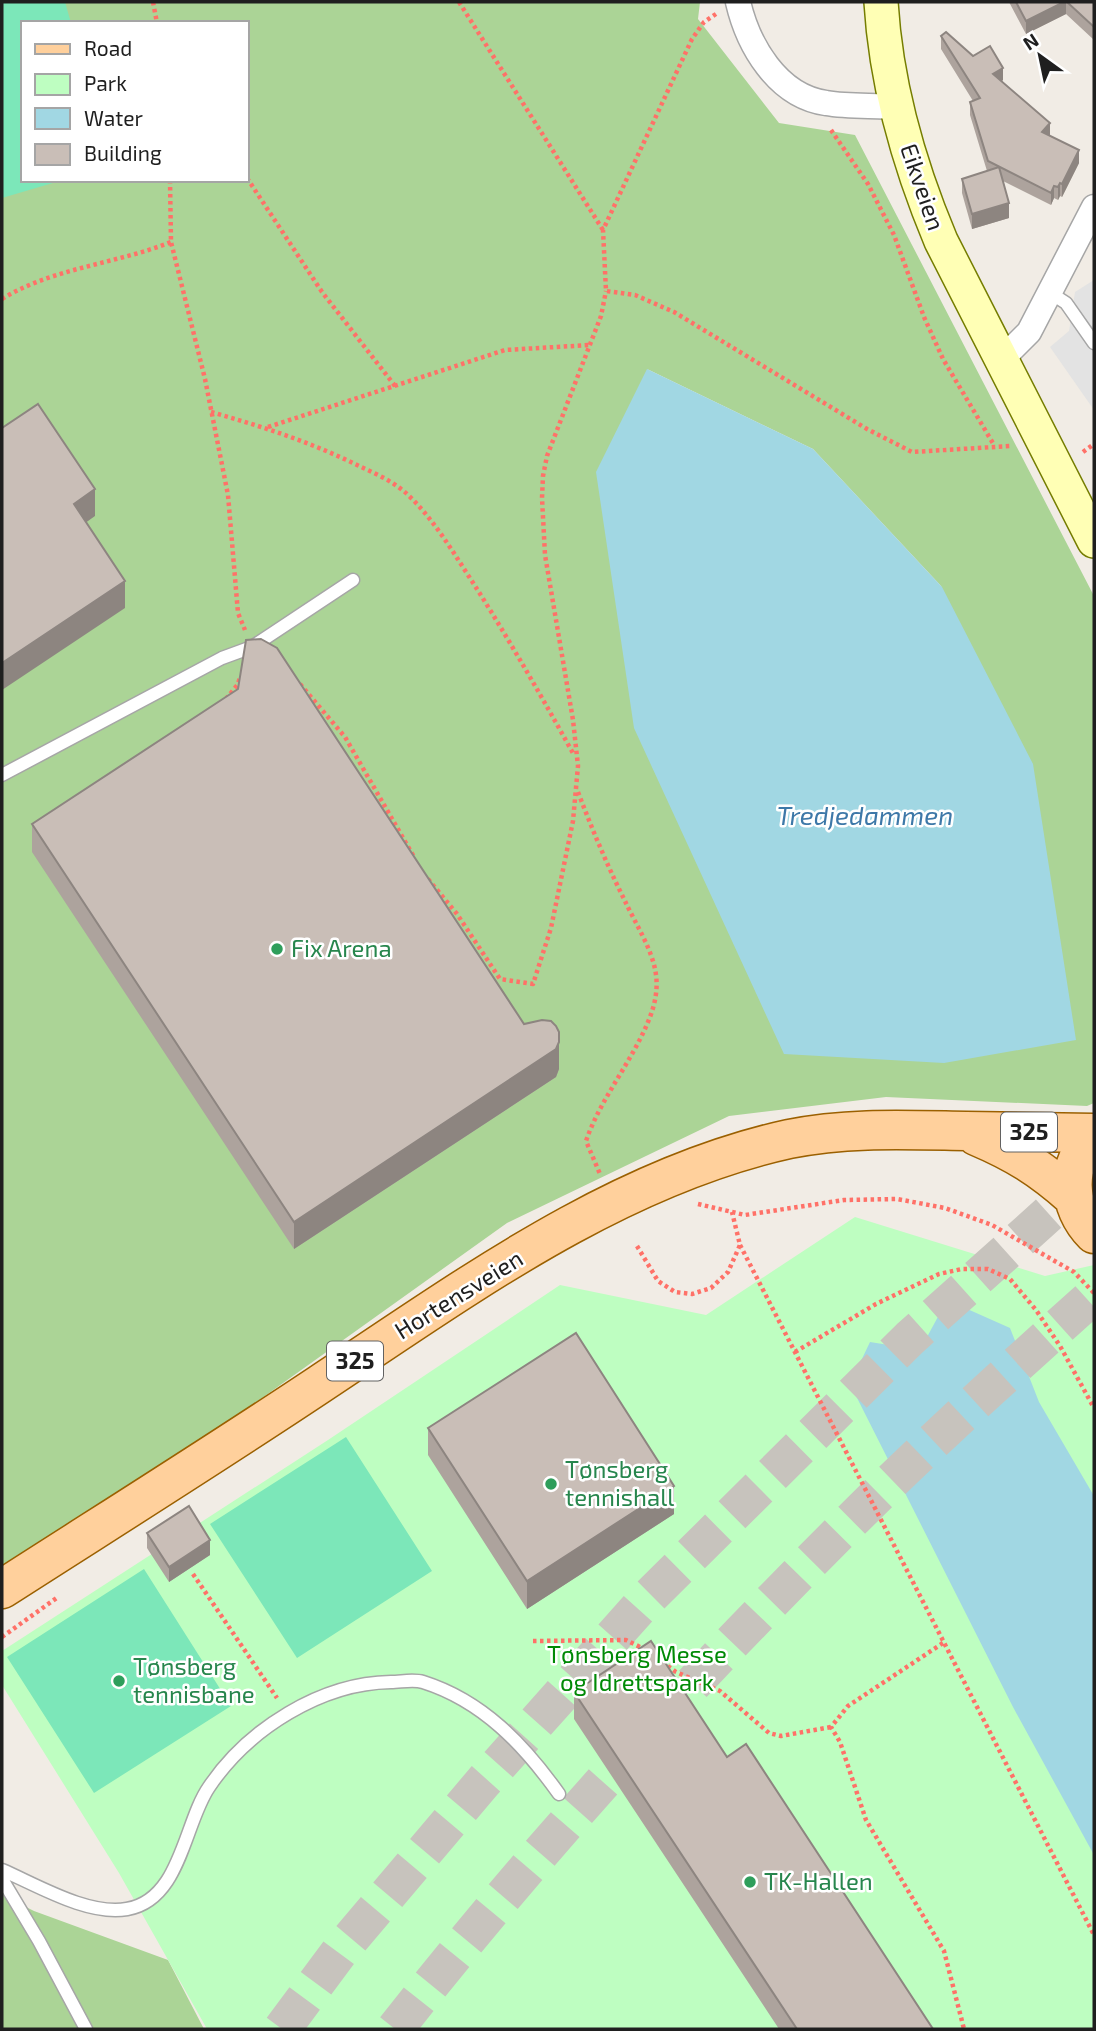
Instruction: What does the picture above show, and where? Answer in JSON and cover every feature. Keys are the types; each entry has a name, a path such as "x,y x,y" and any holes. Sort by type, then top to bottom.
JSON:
{"main road":[{"name":"Eikveien","path":"881,2 890,78 920,192 941,241 1094,541"},
{"name":"Hortensveien","path":"2,1590 247,1433 472,1284 631,1194 722,1157 790,1139 888,1128 1094,1132"},
{"name":"Hortensveien","path":"965,1131 1007,1149 1043,1171 1073,1197"},
{"name":"325","path":"1094,1138 1086,1145 1077,1161 1072,1179 1073,1197 1080,1216 1094,1234"}],"street":[{"path":"731,5 756,50 772,71 794,90 812,100 826,103 897,107"},
{"path":"1001,359 1029,332 1093,213"}],"lane":[{"path":"1049,292 1066,303 1094,343"},
{"path":"2,775 222,658 252,647 353,580"},
{"path":"2,1870 88,1907 127,1909 146,1901 159,1891 169,1877 182,1853 208,1788 241,1750 287,1713 322,1696 370,1682 420,1681 466,1700 505,1729 534,1759 559,1794"},
{"path":"2,1879 86,2029"}],"path":[{"path":"153,2 157,21"},
{"path":"459,2 603,230"},
{"path":"533,984 551,928 577,788 573,720 545,555 543,487 547,456 601,316 606,291 603,230 692,38 704,22 731,5"},
{"path":"713,16 720,27"},
{"path":"821,124 830,130 845,148 869,184 894,235 923,317 943,359 994,445"},
{"path":"248,180 322,292 395,386"},
{"path":"2,299 22,287 143,253 171,242"},
{"path":"606,291 635,295 674,312 867,429 912,452 994,445 1031,447 1046,444"},
{"path":"268,427 505,350 590,345"},
{"path":"211,412 268,427 384,477 407,493 457,558 538,690 576,758"},
{"path":"220,705 238,684 252,647"},
{"path":"577,788 596,840 649,951 656,974 655,999 649,1018 622,1073 593,1120 586,1141 600,1176"},
{"path":"1094,1293 1074,1272 992,1225 945,1208 897,1199 844,1200 745,1215 732,1212 740,1245 1094,1935"},
{"path":"637,1246 658,1281 675,1292 692,1294 711,1288 728,1272 740,1245"},
{"path":"794,1352 876,1304 939,1274 962,1269 988,1269 1010,1279 1036,1310 1060,1346 1094,1408"},
{"path":"193,1574 287,1713"},
{"path":"533,1641 626,1640 648,1652"},
{"path":"657,1659 676,1672 720,1691 769,1733 782,1736 831,1727 848,1706 943,1643"},
{"path":"831,1727 839,1742 866,1820 944,1951 964,2029"}],"green space":[{"path":"2,2 700,2 698,19 779,123 855,135 1094,596 1094,1103 1087,1106 886,1097 729,1116 507,1223 115,1503 2,1574","holes":["647,369 813,449 942,587"]},
{"path":"2,2 65,2 70,21 21,21 21,182 56,182 2,198"},
{"name":"Tønsberg Messe og Idrettspark","path":"855,1217 1045,1276 1094,1265 1094,2029 207,2029 119,1873 2,1685 2,1651 328,1440 560,1285 706,1315"},
{"path":"346,1437 432,1571 297,1658 210,1524"},
{"name":"Tønsberg tennisbane","path":"144,1569 231,1706 94,1793 7,1657"},
{"path":"2,1895 34,1911 168,1960 204,2029 2,2029"}],"shaded area":[{"path":"1094,280 1094,410 1050,347 1069,331 1075,292"}],"water":[{"name":"Tredjedammen","path":"647,369 813,449 942,587 1033,764 1076,1040 944,1063 784,1054 634,728 596,472"},
{"path":"947,1300 1010,1328 1039,1402 1094,1496 1094,1855 1013,1707 850,1384 870,1342 920,1350"}],"building":[{"path":"1016,2 1064,2 1026,21"},
{"path":"1067,2 1094,2 1094,27"},
{"path":"946,32 973,56 990,46 1003,68 993,74 1050,123 1042,132 1079,150 1062,184 1054,186 1051,193 988,161 970,102 980,98 941,36"},
{"path":"999,167 1009,203 972,214 962,179"},
{"path":"38,404 95,489 74,504 125,581 2,663 2,428"},
{"name":"Fix Arena","path":"261,639 277,648 524,1024 551,1021 559,1032 556,1049 294,1222 32,824 238,689 246,640"},
{"name":"Tønsberg tennishall","path":"576,1333 674,1486 527,1581 428,1428"},
{"path":"189,1506 210,1540 169,1567 147,1533"},
{"name":"TK-Hallen","path":"651,1641 727,1757 746,1744 933,2029 797,2029 574,1692"}],"tunnel":[{"path":"282,2029 340,1951 484,1781 644,1602 910,1338 1094,1173"},
{"path":"395,2029 560,1831 734,1640 913,1461 1094,1295"}],"place":[{"name":"Fix Arena","path":"277,949"},
{"name":"Tønsberg tennishall","path":"551,1484"},
{"name":"Tønsberg tennisbane","path":"119,1681"},
{"name":"TK-Hallen","path":"750,1882"}]}
